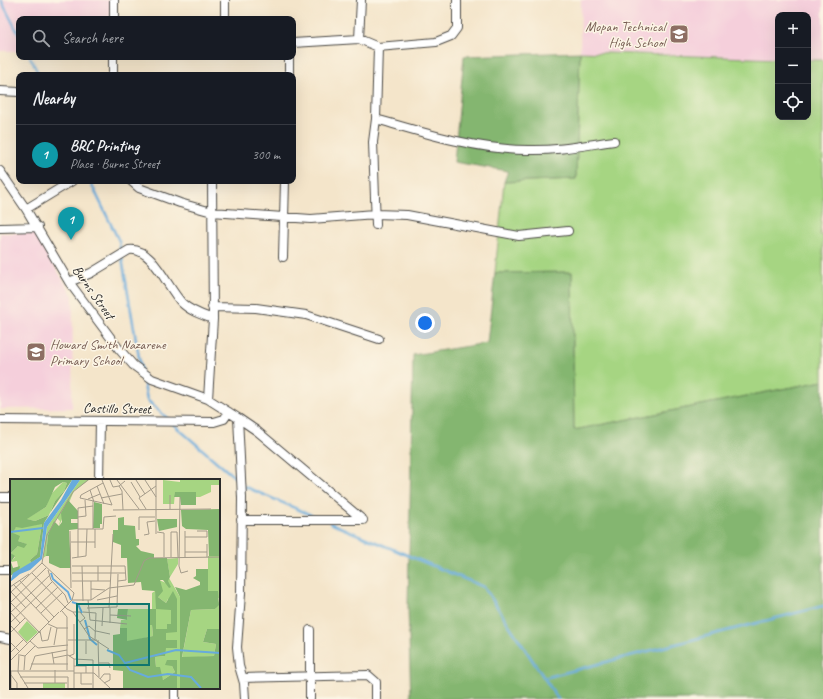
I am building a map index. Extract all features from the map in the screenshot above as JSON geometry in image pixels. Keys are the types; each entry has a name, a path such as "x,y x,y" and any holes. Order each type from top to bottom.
{"street":[{"path":"114,0 114,16"},
{"path":"224,16 225,0"},
{"path":"359,39 360,0"},
{"path":"296,43 359,39 378,47 436,42 451,36 457,28 457,0"},
{"path":"376,225 373,142 376,119 378,47"},
{"path":"113,60 113,72"},
{"path":"289,60 289,72"},
{"path":"0,91 16,92"},
{"path":"376,119 446,138 479,145 505,148 528,150 549,149 614,141"},
{"name":"Burns Street","path":"0,171 38,227 69,282 119,349 142,373 172,387 208,399 229,412 257,431 363,520 242,520"},
{"path":"26,209 67,184"},
{"path":"134,184 139,188 180,203 212,212 311,219 375,214 407,215 519,236 568,232"},
{"path":"208,399 213,319 212,184"},
{"path":"283,257 285,184"},
{"path":"0,228 38,227"},
{"path":"69,282 91,273 129,250 136,249 142,252 163,275 182,302 193,311 213,319"},
{"path":"212,307 256,308 306,315 379,339"},
{"name":"Castillo Street","path":"0,420 214,422 224,419 229,412"},
{"path":"238,418 242,520 241,594 237,646 245,699"},
{"path":"99,479 100,421"},
{"path":"310,630 310,699"},
{"path":"0,637 10,639"},
{"path":"243,678 368,675 374,680 377,686 376,699"}],"shaded area":[{"path":"0,0 111,0 111,16 16,16 16,51 0,51"},
{"name":"Mopan Technical High School","path":"581,0 823,0 823,60 811,60 811,12 775,12 775,59 580,52"},
{"name":"Howard Smith Nazarene Primary School","path":"0,233 34,233 73,296 72,408 0,409"}],"green space":[{"path":"580,52 775,59 775,120 811,120 811,60 823,60 823,204 820,235 823,235 823,381 574,430 572,272 495,273 504,182 576,179"},
{"path":"580,52 576,179 504,182 508,171 454,162 464,56"},
{"path":"572,272 574,430 823,381 823,699 411,699 408,608 413,355 487,343 495,273"}],"waterway":[{"path":"1,0 16,29"},
{"path":"32,60 38,72"},
{"path":"91,184 119,241 141,369"},
{"path":"142,374 147,400 168,419"},
{"path":"173,424 240,482"},
{"path":"243,486 316,517"},
{"path":"330,523 484,587 558,699"},
{"path":"544,678 823,606"}],"place":[{"name":"Mopan Technical High School","path":"679,34"},
{"name":"BRC Printing","path":"71,240"},
{"name":"Howard Smith Nazarene Primary School","path":"36,352"}]}
